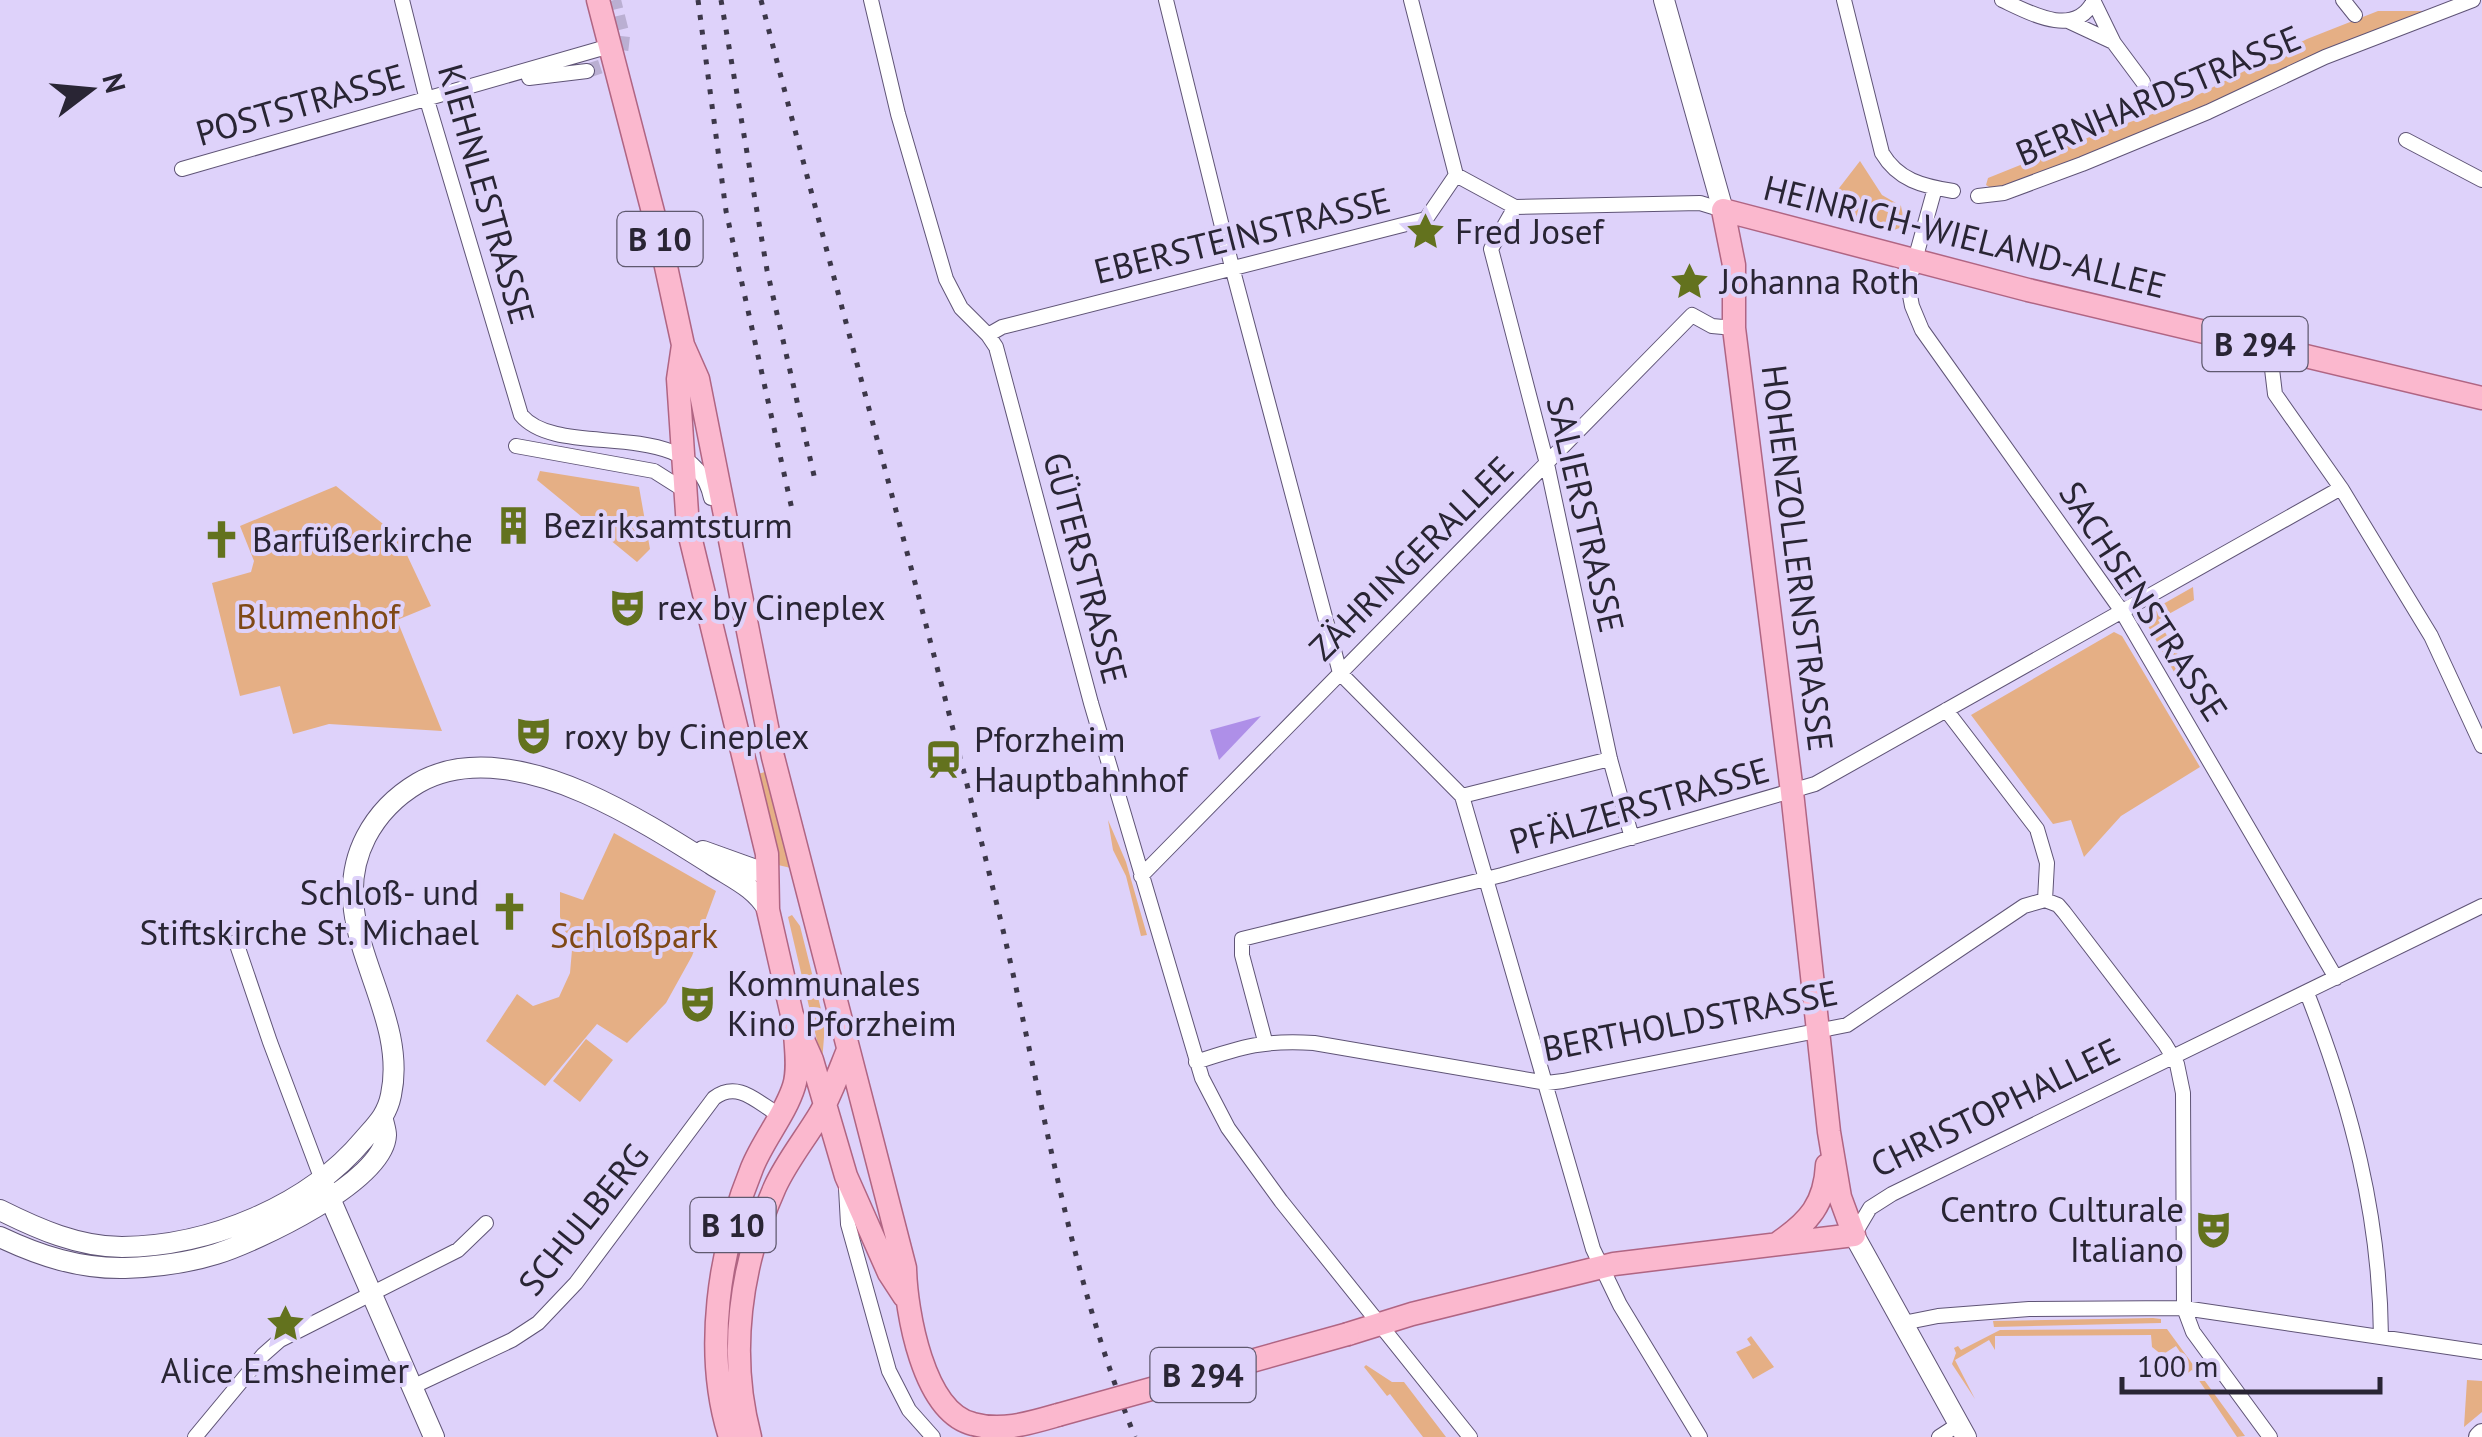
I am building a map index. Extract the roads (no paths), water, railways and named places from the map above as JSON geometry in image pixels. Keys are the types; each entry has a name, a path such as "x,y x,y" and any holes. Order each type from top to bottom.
{"main road":[{"name":"B 10","path":"598,0 683,345 698,379 761,704 848,1050 824,1106 791,1157 762,1221 742,1302 738,1371 750,1437"},
{"name":"HOHENZOLLERNSTRASSE","path":"1664,0 1734,266 1723,327 1792,792 1829,1132 1840,1197 1854,1234 1962,1430"},
{"name":"HEINRICH-WIELAND-ALLEE","path":"1722,210 2482,398"},
{"name":"B 10","path":"683,345 678,380 688,528 762,836 768,910 792,1015 796,1078 743,1189 722,1286 717,1374 730,1437"},
{"path":"0,1210 82,1242 138,1246 185,1239 235,1225 360,1175 386,1136 383,1120 393,1082 392,1044 361,948 353,885 362,846 387,807 409,788 438,774 470,768 508,770 570,786 686,846 753,890 768,910"},
{"path":"686,846 767,874 810,902"},
{"name":"B 294","path":"792,1015 812,1060 841,1161 889,1273 906,1299"},
{"name":"B 294","path":"848,1050 905,1268 906,1299 929,1378 949,1410 969,1424 1016,1426 1601,1266 1854,1234"},
{"name":"HOHENZOLLERNSTRASSE","path":"1776,1245 1803,1226 1820,1204 1826,1182 1829,1132"},
{"path":"791,1157 818,1143 826,1144 841,1161 849,1160 863,1168 876,1158"},
{"path":"0,1237 57,1260 92,1266 163,1264 207,1257 249,1242 326,1190"},
{"path":"326,1190 434,1437"}],"street":[{"name":"KIEHNLESTRASSE","path":"402,0 427,100 521,415 539,430 654,447 682,456"},
{"name":"GÜTERSTRASSE","path":"871,0 898,114 946,279 961,308 996,347 1196,1062 1215,1106 1238,1143 1470,1437"},
{"path":"1166,0 1232,268 1340,673 1462,796 1593,1249 1620,1305 1700,1437"},
{"path":"1411,0 1456,175 1515,208 1700,202 1722,210"},
{"path":"1844,0 1882,152 1890,167 1905,179 1953,191"},
{"path":"2002,0 2031,14 2068,21 2114,43"},
{"path":"2343,0 2355,15"},
{"name":"BERNHARDSTRASSE","path":"1978,196 2004,193 2082,164 2208,112 2325,57 2473,0"},
{"path":"2068,21 2088,12 2093,1"},
{"path":"2093,1 2114,43 2143,82"},
{"name":"POSTSTRASSE","path":"182,169 610,46"},
{"name":"POSTSTRASSE","path":"493,82 587,72"},
{"path":"2406,140 2482,180"},
{"name":"EBERSTEINSTRASSE","path":"988,335 1002,327 1426,218 1456,175"},
{"name":"SACHSENSTRASSE","path":"1935,188 1908,294 1916,318 2121,610 2336,978"},
{"name":"SALIERSTRASSE","path":"1515,208 1492,249 1547,464 1610,758 1632,838"},
{"name":"ZÄHRINGERALLEE","path":"1141,876 1692,315 1723,327"},
{"path":"2277,349 2272,369 2275,394 2341,488 2431,636 2482,746"},
{"path":"516,446 654,471 684,490"},
{"path":"654,471 672,466 682,456 696,465 729,537"},
{"name":"PFÄLZERSTRASSE","path":"1265,1041 1242,955 1242,939 1486,878 1815,784 2341,488"},
{"path":"1946,710 2036,829 2048,863 2044,900 2058,906 2174,1058 2182,1093 2184,1308 2193,1332 2270,1437"},
{"name":"PFÄLZERSTRASSE","path":"1462,796 1610,758"},
{"name":"BERTHOLDSTRASSE","path":"1196,1062 1265,1041 1314,1042 1547,1084 1853,1022 2024,906 2044,900"},
{"name":"CHRISTOPHALLEE","path":"1854,1234 1870,1208 1892,1194 2482,906"},
{"path":"236,942 326,1190"},
{"path":"2307,992 2336,1066 2362,1161 2378,1261 2380,1337"},
{"name":"SCHULBERG","path":"412,1387 512,1340 538,1322 576,1282 722,1092 738,1091 779,1115"},
{"path":"841,1161 848,1224 889,1371 909,1410 933,1437"},
{"path":"195,1437 280,1340 458,1250 486,1223"},
{"path":"1903,1323 1938,1316 2029,1309 2184,1308 2482,1352"},
{"path":"1939,1437 1962,1430"}],"tunnel":[{"path":"587,71 608,64 621,53 623,36 614,0"}],"railway":[{"path":"698,0 726,211 793,514"},
{"path":"721,0 767,270 815,480"},
{"path":"761,0 969,792 1072,1240 1111,1372 1135,1437"}],"place":[{"name":"Fred Josef","path":"1425,231"},
{"name":"Johanna Roth","path":"1690,281"},
{"name":"Bezirksamtsturm","path":"513,525"},
{"name":"Barfüßerkirche","path":"222,539"},
{"name":"rex by Cineplex","path":"627,607"},
{"name":"roxy by Cineplex","path":"534,736"},
{"name":"Pforzheim Hauptbahnhof","path":"944,759"},
{"name":"Schloß- und Stiftskirche St. Michael","path":"509,912"},
{"name":"Kommunales Kino Pforzheim","path":"697,1003"},
{"name":"Centro Culturale Italiano","path":"2214,1229"},
{"name":"Alice Emsheimer","path":"285,1323"}],"park label":[{"name":"Blumenhof","path":"318,616"},
{"name":"Schloßpark","path":"634,935"}]}
